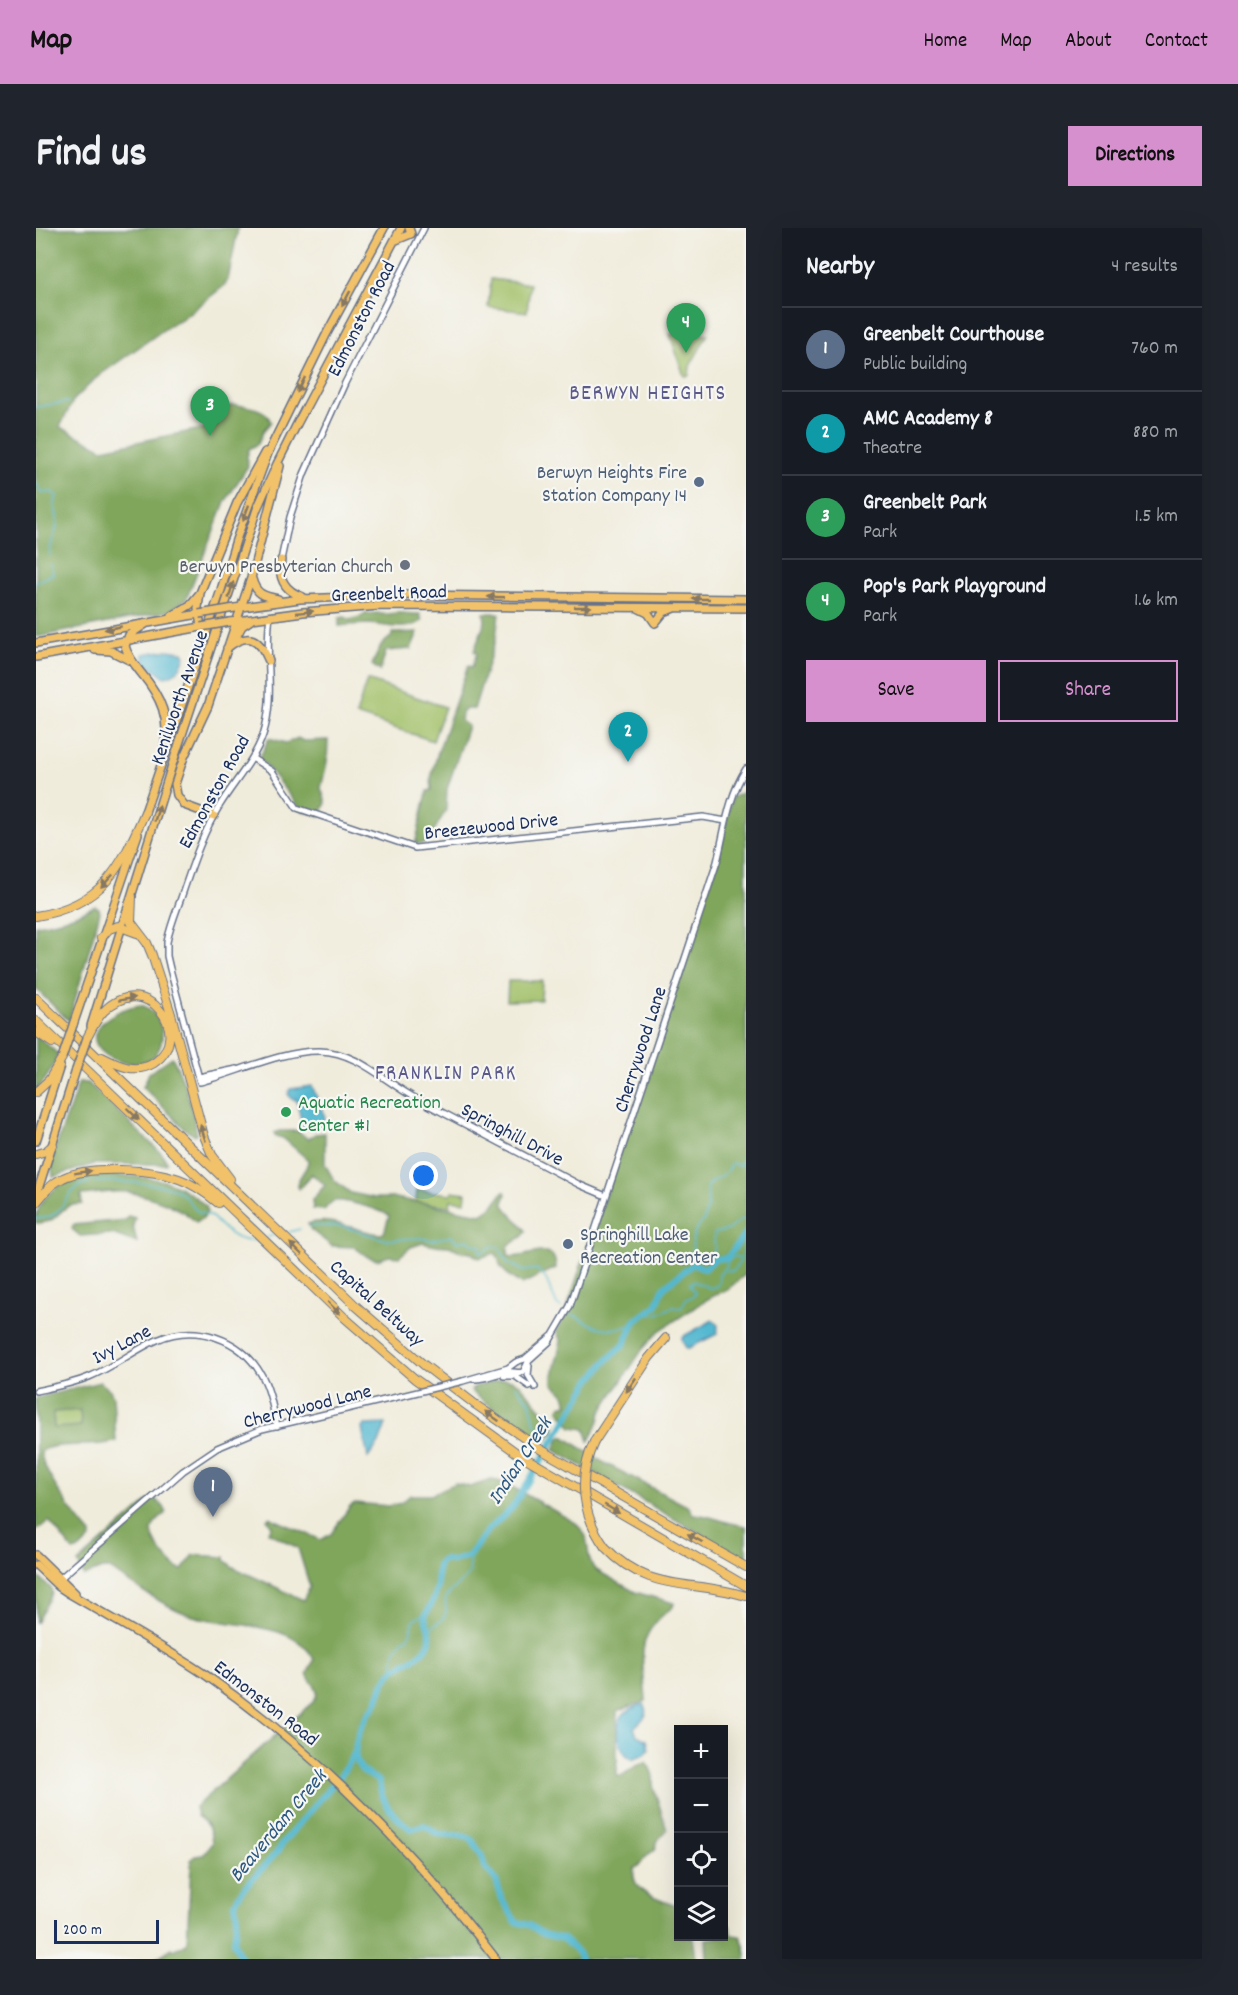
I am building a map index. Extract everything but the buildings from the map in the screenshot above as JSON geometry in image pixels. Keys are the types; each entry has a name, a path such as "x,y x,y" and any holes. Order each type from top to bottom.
{"highway":[{"path":"36,916 67,908 85,899 102,886 122,862 145,812"},
{"path":"132,897 130,918 149,948 164,992 208,1148 221,1169 260,1215"},
{"path":"101,938 109,929 123,926 141,935"},
{"path":"87,1038 103,1012 123,998 137,997 151,1001 161,1010 168,1023 169,1036 165,1049 157,1060 145,1067 131,1069 122,1067 90,1049"},
{"name":"Capital Beltway","path":"36,998 260,1215 410,1354 476,1405 540,1449 746,1567"},
{"name":"Capital Beltway","path":"36,1022 345,1318 393,1361 466,1418 532,1462 746,1586"},
{"path":"36,1032 90,1074"},
{"path":"36,1092 49,1080 62,1058"},
{"path":"36,1154 46,1151 53,1145"},
{"path":"36,1203 59,1180 77,1172 101,1170 160,1174 201,1189 261,1238"},
{"path":"666,1338 649,1358 594,1442 585,1468 584,1496 591,1522 605,1547 622,1563 642,1576 746,1596"}],"main road":[{"path":"373,248 377,228"},
{"name":"Kenilworth Avenue","path":"36,1141 101,938 222,590 240,528 268,453 384,228"},
{"name":"Kenilworth Avenue","path":"36,1196 245,541 288,441 400,228"},
{"path":"393,242 410,232"},
{"path":"198,627 200,593 237,503 284,420"},
{"path":"213,816 184,805 175,788 181,764 201,723 230,645 238,608 252,578 274,483 288,441"},
{"path":"281,560 280,574 285,586 299,596 318,598"},
{"path":"252,578 255,589 260,594 286,600"},
{"path":"167,619 190,604 200,593"},
{"name":"Greenbelt Road","path":"36,643 147,622 286,600 423,595 746,598"},
{"name":"Greenbelt Road","path":"36,657 254,618 380,606 746,608"},
{"path":"635,607 648,613 655,623 664,612 676,607"},
{"path":"230,645 242,626 254,618"},
{"path":"147,622 133,631 126,641 126,651 154,690 163,708 166,736 160,768"},
{"path":"230,645 244,638 255,640 263,647 269,661"},
{"path":"72,651 105,650 119,654 132,662"},
{"path":"166,785 212,693"},
{"path":"36,1556 57,1581"},
{"path":"36,1565 57,1581"},
{"name":"Edmonston Road","path":"57,1581 223,1687 273,1725 330,1774 418,1863 496,1959"}],"street":[{"path":"400,228 420,238"},
{"name":"Edmonston Road","path":"281,560 290,517 304,474 345,383 424,228"},
{"path":"410,232 414,248"},
{"name":"Edmonston Road","path":"200,1080 170,969 166,945 195,855 213,816 252,758 263,736 270,699 270,616"},
{"name":"Breezewood Drive","path":"252,758 272,771 297,808 415,848 703,817 726,821"},
{"name":"Cherrywood Lane","path":"525,1367 529,1360 549,1342 573,1300 717,862 735,788 746,769"},
{"name":"Springhill Drive","path":"200,1080 309,1051 326,1051 347,1056 419,1100 580,1185 606,1196"},
{"name":"Ivy Lane","path":"36,1391 88,1378 167,1336 187,1333 205,1334 235,1346 257,1368 266,1386 277,1426"},
{"name":"Cherrywood Lane","path":"514,1368 516,1362 521,1361 552,1335"},
{"path":"490,1377 515,1376 532,1387 528,1369 542,1348"},
{"path":"514,1368 522,1373 525,1367 521,1361"},
{"name":"Cherrywood Lane","path":"473,1379 481,1380 514,1368"},
{"name":"Cherrywood Lane","path":"57,1581 201,1458 246,1434 514,1368"}],"green space":[{"path":"36,228 238,228 228,280 224,286 180,320 97,377 73,401 60,427 103,449 206,428 213,424 222,407 226,406 238,405 256,409 266,414 271,422 264,430 258,444 249,449 248,466 225,502 186,599 169,611 36,637"},
{"path":"491,279 530,284 527,312 488,307"},
{"path":"670,334 708,334 690,366 689,375 684,376"},
{"path":"484,613 499,613 496,638 474,709 466,709 462,713 461,721 468,726 447,789 446,810 427,843 415,844 428,791 432,790 431,778 438,752 468,666 472,667 477,653 474,651 485,622"},
{"path":"364,614 420,614 422,621 403,627 369,624 339,626 339,618 345,617 350,620"},
{"path":"418,632 411,649 386,651 380,671 372,665 381,645 392,636 392,633"},
{"path":"367,680 445,707 433,741 356,715"},
{"path":"269,738 286,743 298,738 303,741 328,740 327,762 321,788 326,803 320,816 301,810 259,759"},
{"path":"746,785 746,1274 729,1288 706,1300 659,1331 642,1350 601,1412 589,1441 585,1429 572,1427 559,1410 561,1406 568,1404 563,1393 553,1384 561,1341 556,1331 563,1320 717,862 732,797 741,794"},
{"path":"95,906 100,912 69,1021 36,989 36,925 51,923"},
{"path":"508,981 542,981 541,1000 507,1001"},
{"path":"141,1005 151,1010 158,1019 162,1040 159,1050 152,1058 141,1063 124,1063 109,1057 97,1046 95,1038 97,1030 103,1022 121,1010"},
{"path":"36,1035 58,1054 49,1074 36,1090"},
{"path":"172,1057 188,1094 197,1134 194,1135 187,1131 143,1087 149,1073"},
{"path":"79,1082 88,1083 162,1154 166,1164 94,1164 53,1177 51,1161"},
{"path":"298,1131 308,1139 315,1134 325,1133 325,1164 334,1180 351,1193 375,1198 395,1198 481,1214 493,1206 505,1192 503,1203 526,1231 523,1236 508,1246 508,1256 522,1256 537,1252 550,1253 556,1268 522,1284 503,1270 495,1253 479,1258 449,1246 423,1243 411,1247 399,1257 389,1256 377,1260 368,1257 354,1247 332,1246 311,1230 308,1224 335,1223 381,1234 384,1233 389,1216 363,1206 339,1201 330,1203 324,1210 313,1209 312,1200 325,1185 312,1174 299,1189 297,1187 308,1160 283,1138 276,1136 274,1133"},
{"path":"85,1175 136,1177 168,1182 196,1198 206,1206 207,1212 196,1222 182,1211 158,1200 133,1193 114,1192 81,1195 82,1204 66,1207 53,1219 36,1223 40,1205 45,1198 59,1186"},
{"path":"417,1190 451,1194 452,1191 466,1193 465,1202 451,1200 450,1206 416,1202"},
{"path":"128,1216 135,1218 133,1226 137,1243 112,1234 80,1236 72,1229 73,1225 125,1220"},
{"path":"503,1379 520,1384 555,1425 553,1432 544,1442 510,1422 471,1391 474,1387"},
{"path":"100,1382 110,1390 113,1396 116,1441 55,1446 41,1452 47,1471 54,1483 69,1507 91,1534 91,1538 80,1549 73,1551 49,1521 36,1531 36,1398","holes":["80,1410 81,1426 54,1428 53,1412"]},
{"path":"80,1410 82,1426 54,1429 53,1412"},
{"path":"563,1436 601,1461 689,1507 693,1514 746,1526 746,1560 554,1450"},
{"path":"491,1480 498,1481 576,1523 586,1536 593,1567 635,1592 674,1603 673,1607 651,1628 643,1648 646,1701 617,1711 617,1775 619,1777 646,1762 653,1773 653,1785 667,1830 658,1840 655,1850 634,1869 634,1878 637,1885 648,1895 674,1905 674,1941 694,1941 696,1959 155,1959 172,1948 174,1950 187,1943 190,1860 195,1856 203,1855 212,1843 208,1827 197,1816 195,1807 313,1702 317,1690 307,1674 314,1660 305,1647 291,1637 257,1627 187,1614 138,1588 110,1569 102,1569 84,1576 78,1563 153,1497 166,1512 153,1527 154,1538 162,1552 177,1568 182,1570 194,1555 225,1557 225,1560 233,1567 303,1600 310,1587 298,1548 268,1532 272,1526 267,1519 269,1517 321,1540 331,1534 350,1506 355,1503 389,1506 401,1503 410,1495 431,1495 455,1483 470,1487"},
{"path":"36,1575 51,1588 52,1593 36,1623"},
{"path":"728,1924 732,1935 740,1936 745,1947 746,1959 707,1959 706,1941 728,1941"}],"water":[{"path":"168,650 183,652 185,656 178,670 165,677 145,662 143,654"},
{"path":"312,1086 325,1117 320,1126 312,1129 303,1127 296,1099 293,1100 288,1094 290,1089"},
{"path":"713,1320 718,1325 717,1334 686,1348 682,1337"},
{"path":"386,1424 379,1443 368,1458 362,1428 365,1425"},
{"path":"644,1704 646,1715 634,1728 637,1735 647,1740 649,1749 645,1754 632,1759 620,1744 619,1723 626,1712"}],"waterway":[{"path":"36,407 68,402"},
{"path":"36,482 41,493 52,492 57,496 55,506 57,525 50,555"},
{"path":"36,582 53,574 51,565"},
{"path":"692,1265 693,1239 696,1229 703,1222 708,1206 707,1186 721,1177 732,1163 739,1166 746,1148"},
{"path":"36,1218 45,1218 58,1212 75,1189 81,1185 109,1181 145,1184 169,1187 178,1191 197,1211 211,1216 231,1235 253,1241"},
{"path":"710,1264 715,1247 715,1233 728,1230 742,1219 746,1221"},
{"path":"309,1226 341,1226 387,1240 420,1238 432,1240 452,1236 457,1242 468,1239 472,1244 481,1246 479,1250 482,1253 492,1246 499,1247 508,1263 524,1271 537,1269 546,1279 557,1305 561,1308"},
{"path":"289,1232 300,1229"},
{"name":"Indian Creek","path":"580,1959 579,1954 563,1939 543,1934 529,1925 516,1922 502,1899 496,1880 485,1867 481,1854 471,1839 438,1834 424,1825 411,1829 399,1819 385,1802 379,1781 365,1773 359,1766 355,1753 357,1739 366,1717 376,1704 390,1674 422,1653 429,1643 430,1632 425,1616 436,1592 439,1563 443,1560 453,1561 469,1556 487,1531 512,1508 590,1381 608,1359 624,1345 635,1321 656,1306 664,1287 692,1265 695,1264 705,1269 715,1259 727,1258 746,1233"},
{"path":"268,1237 274,1235"},
{"path":"725,1270 733,1271 740,1262 746,1243"},
{"path":"728,1261 735,1256 741,1259"},
{"path":"645,1315 657,1314 673,1307 681,1308 686,1299 694,1296 695,1292 690,1285 693,1281 710,1288 717,1286 719,1275 727,1265 727,1258"},
{"path":"572,1314 601,1328 615,1329 633,1325"},
{"path":"515,1385 530,1402 535,1424 558,1432"},
{"path":"430,1630 445,1614 447,1595 470,1574 469,1556"},
{"path":"393,1671 395,1652 403,1640 409,1637 414,1620 426,1613"},
{"name":"Beaverdam Creek","path":"241,1959 234,1942 237,1917 235,1903 238,1897 341,1775 355,1752"}],"place":[{"name":"Pop's Park Playground","path":"686,353"},
{"name":"Greenbelt Park","path":"210,436"},
{"name":"Berwyn Heights Fire Station Company 14","path":"699,482"},
{"name":"Berwyn Presbyterian Church","path":"405,565"},
{"name":"AMC Academy 8","path":"628,762"},
{"name":"Aquatic Recreation Center #1","path":"286,1112"},
{"name":"Springhill Lake Recreation Center","path":"568,1244"},
{"name":"Greenbelt Courthouse","path":"213,1517"}],"district":[{"name":"BERWYN HEIGHTS","path":"648,391"},
{"name":"FRANKLIN PARK","path":"446,1072"}]}
